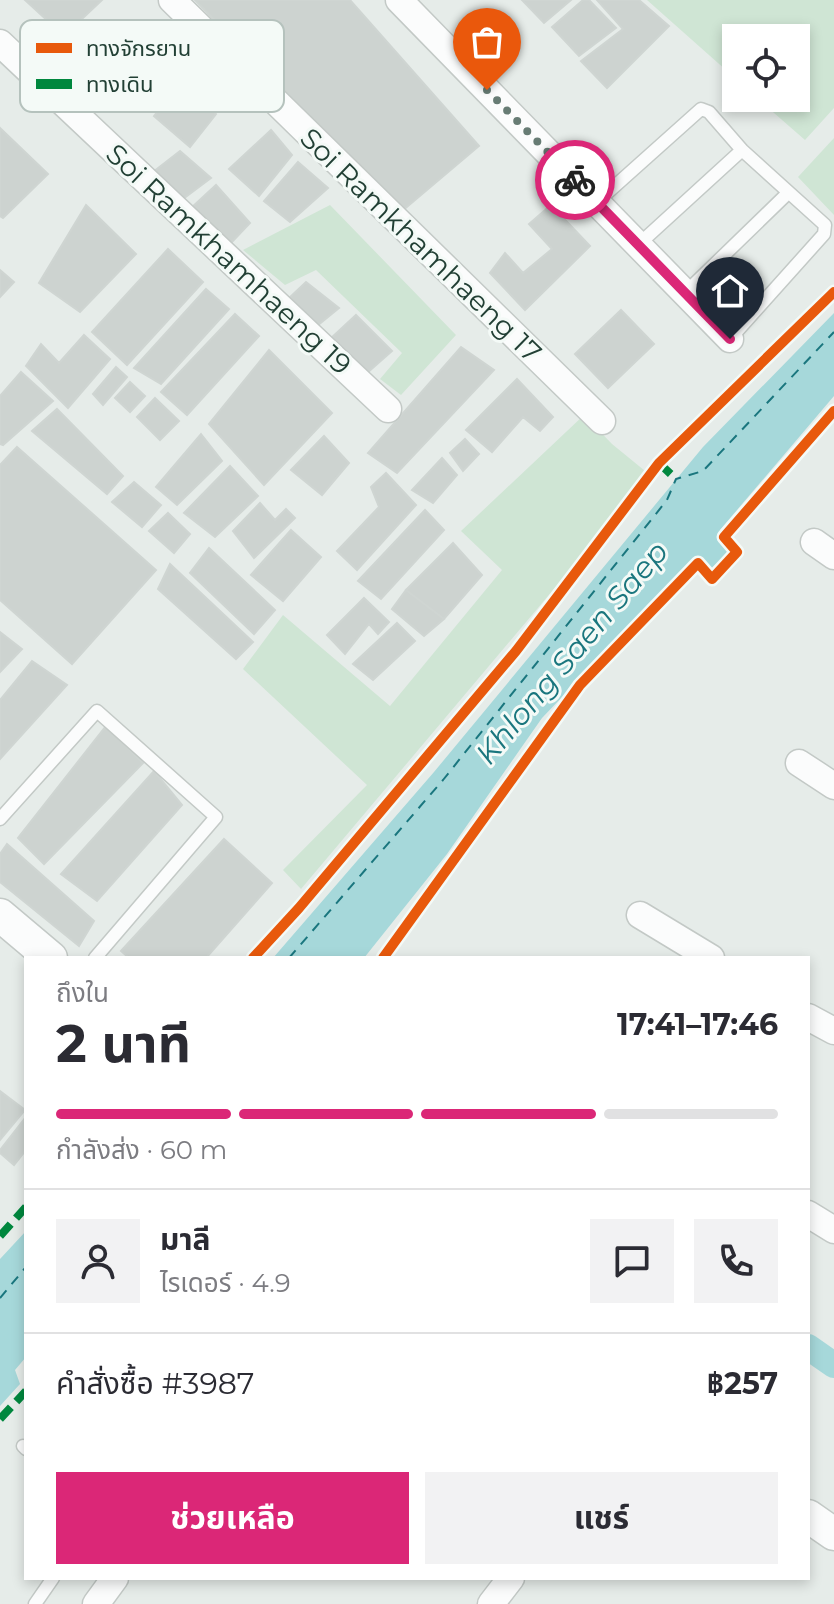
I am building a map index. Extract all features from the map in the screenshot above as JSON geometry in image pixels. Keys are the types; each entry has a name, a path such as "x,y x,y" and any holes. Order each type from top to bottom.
{"street":[{"name":"Soi Ramkhamhaeng 17","path":"172,0 192,20"},
{"path":"399,0 730,339"},
{"name":"Soi Ramkhamhaeng 19","path":"0,43 20,62"},
{"name":"Soi Ramkhamhaeng 17","path":"284,110 602,421"},
{"name":"Soi Ramkhamhaeng 19","path":"73,112 388,409"},
{"path":"799,763 834,786"},
{"path":"0,915 49,956"},
{"path":"640,915 708,956"},
{"path":"810,1018 834,1031"},
{"path":"810,1215 834,1230"},
{"path":"810,1517 834,1534"},
{"path":"96,1604 114,1580"},
{"path":"491,1604 509,1580"}],"lane":[{"path":"597,202 701,109 709,112 742,150 825,225 826,231 730,339"},
{"path":"638,245 742,150"},
{"path":"685,293 788,193"},
{"path":"0,819 97,711 216,817 97,956"},
{"path":"35,1604 52,1580"}],"green space":[{"path":"647,0 834,0 834,108 805,140 773,112 810,112 810,24 722,24 722,67"},
{"path":"834,138 834,215 798,177"},
{"path":"330,205 456,335 401,395 380,379 402,353 316,270 285,285 243,250"},
{"path":"584,415 612,444 650,475 301,889 283,870 367,785 243,669 283,615 390,706 502,570 461,531"}],"water":[{"name":"Khlong Saen Saep","path":"834,313 834,396 720,530 719,537 728,551 707,573 694,559 542,718 447,854 366,956 275,956 434,772 703,447"},
{"path":"24,1233 24,1359 15,1370 20,1384 0,1406 0,1259"}],"building":[{"path":"25,0 102,0 81,20 47,20"},
{"path":"195,0 350,0 479,146 401,212 284,92 284,20 214,20"},
{"path":"522,0 571,0 544,23"},
{"path":"583,0 589,0 616,28 579,56 552,27"},
{"path":"597,0 639,0 669,26 607,88 581,61 623,29"},
{"path":"157,112 216,114 190,147 154,116"},
{"path":"0,128 48,174 3,218 0,216"},
{"path":"271,130 292,155 259,196 229,169"},
{"path":"180,151 211,178 183,199 153,172"},
{"path":"298,162 328,188 290,222 264,201"},
{"path":"216,185 250,223 229,245 190,209"},
{"path":"86,205 136,254 80,312 39,283"},
{"path":"551,205 590,246 525,310 490,273 505,253 523,273 552,249 529,224"},
{"path":"168,249 203,282 127,365 92,332"},
{"path":"0,270 14,282 0,297"},
{"path":"306,282 339,308 317,326 287,300"},
{"path":"206,289 229,309 161,384 134,368"},
{"path":"621,310 654,344 608,388 575,354"},
{"path":"235,314 259,336 187,415 161,392"},
{"path":"356,315 392,351 366,374 329,340"},
{"path":"84,335 110,359 68,408 26,366 41,344 59,363"},
{"path":"461,347 494,370 397,473 368,453"},
{"path":"269,350 332,413 264,485 209,424"},
{"path":"116,367 127,377 103,405 93,394"},
{"path":"21,372 53,401 3,445 0,444 0,396"},
{"path":"517,379 553,417 540,431 523,417 492,452 466,430"},
{"path":"130,382 145,396 130,412 115,398"},
{"path":"155,398 179,421 160,440 137,417"},
{"path":"57,409 123,476 107,494 32,431"},
{"path":"201,434 222,461 177,505 156,487"},
{"path":"324,436 349,463 322,495 291,470"},
{"path":"465,439 479,454 463,471 450,453"},
{"path":"17,447 156,570 72,664 0,600 0,465"},
{"path":"442,458 457,475 433,503 412,490"},
{"path":"230,466 258,496 215,537 184,513"},
{"path":"386,473 416,505 357,570 337,551 379,507 371,487"},
{"path":"134,482 161,505 142,527 112,502"},
{"path":"260,503 275,520 286,509 295,518 254,558 233,531"},
{"path":"425,510 444,530 381,599 358,581"},
{"path":"168,513 190,534 174,553 149,531"},
{"path":"291,530 321,557 283,601 251,575"},
{"path":"453,543 482,575 444,619 406,590"},
{"path":"209,548 275,610 254,634 190,573"},
{"path":"170,564 253,642 236,659 158,589"},
{"path":"406,590 444,619 424,636 392,609"},
{"path":"364,598 389,622 378,634 369,624 345,654 327,635"},
{"path":"397,623 415,641 373,680 353,664"},
{"path":"0,632 22,649 0,672"},
{"path":"32,661 67,685 0,759 0,700"},
{"path":"106,726 143,763 44,864 18,838"},
{"path":"154,771 182,805 97,901 61,874"},
{"path":"224,839 272,883 208,956 127,956 121,951"},
{"path":"7,844 94,921 79,946 0,882 0,854"},
{"path":"0,1091 24,1111 0,1140"},
{"path":"24,1120 24,1152 14,1165 0,1150"}],"waterway":[{"path":"810,1348 834,1365"}],"ferry route":[{"path":"291,956 443,780 667,500 676,479 703,471 834,332"},
{"path":"0,1298 24,1269"}],"marked path":[{"path":"659,463 676,479"},
{"path":"0,1236 24,1209"},
{"path":"0,1419 24,1393"}],"cycle path":[{"path":"255,956 516,651 659,463 834,292"},
{"path":"384,956 580,685 698,563 712,579 737,552 724,537 834,411"}],"way so far":[{"path":"487,90 575,180"}],"route":[{"path":"575,180 730,339"}]}
